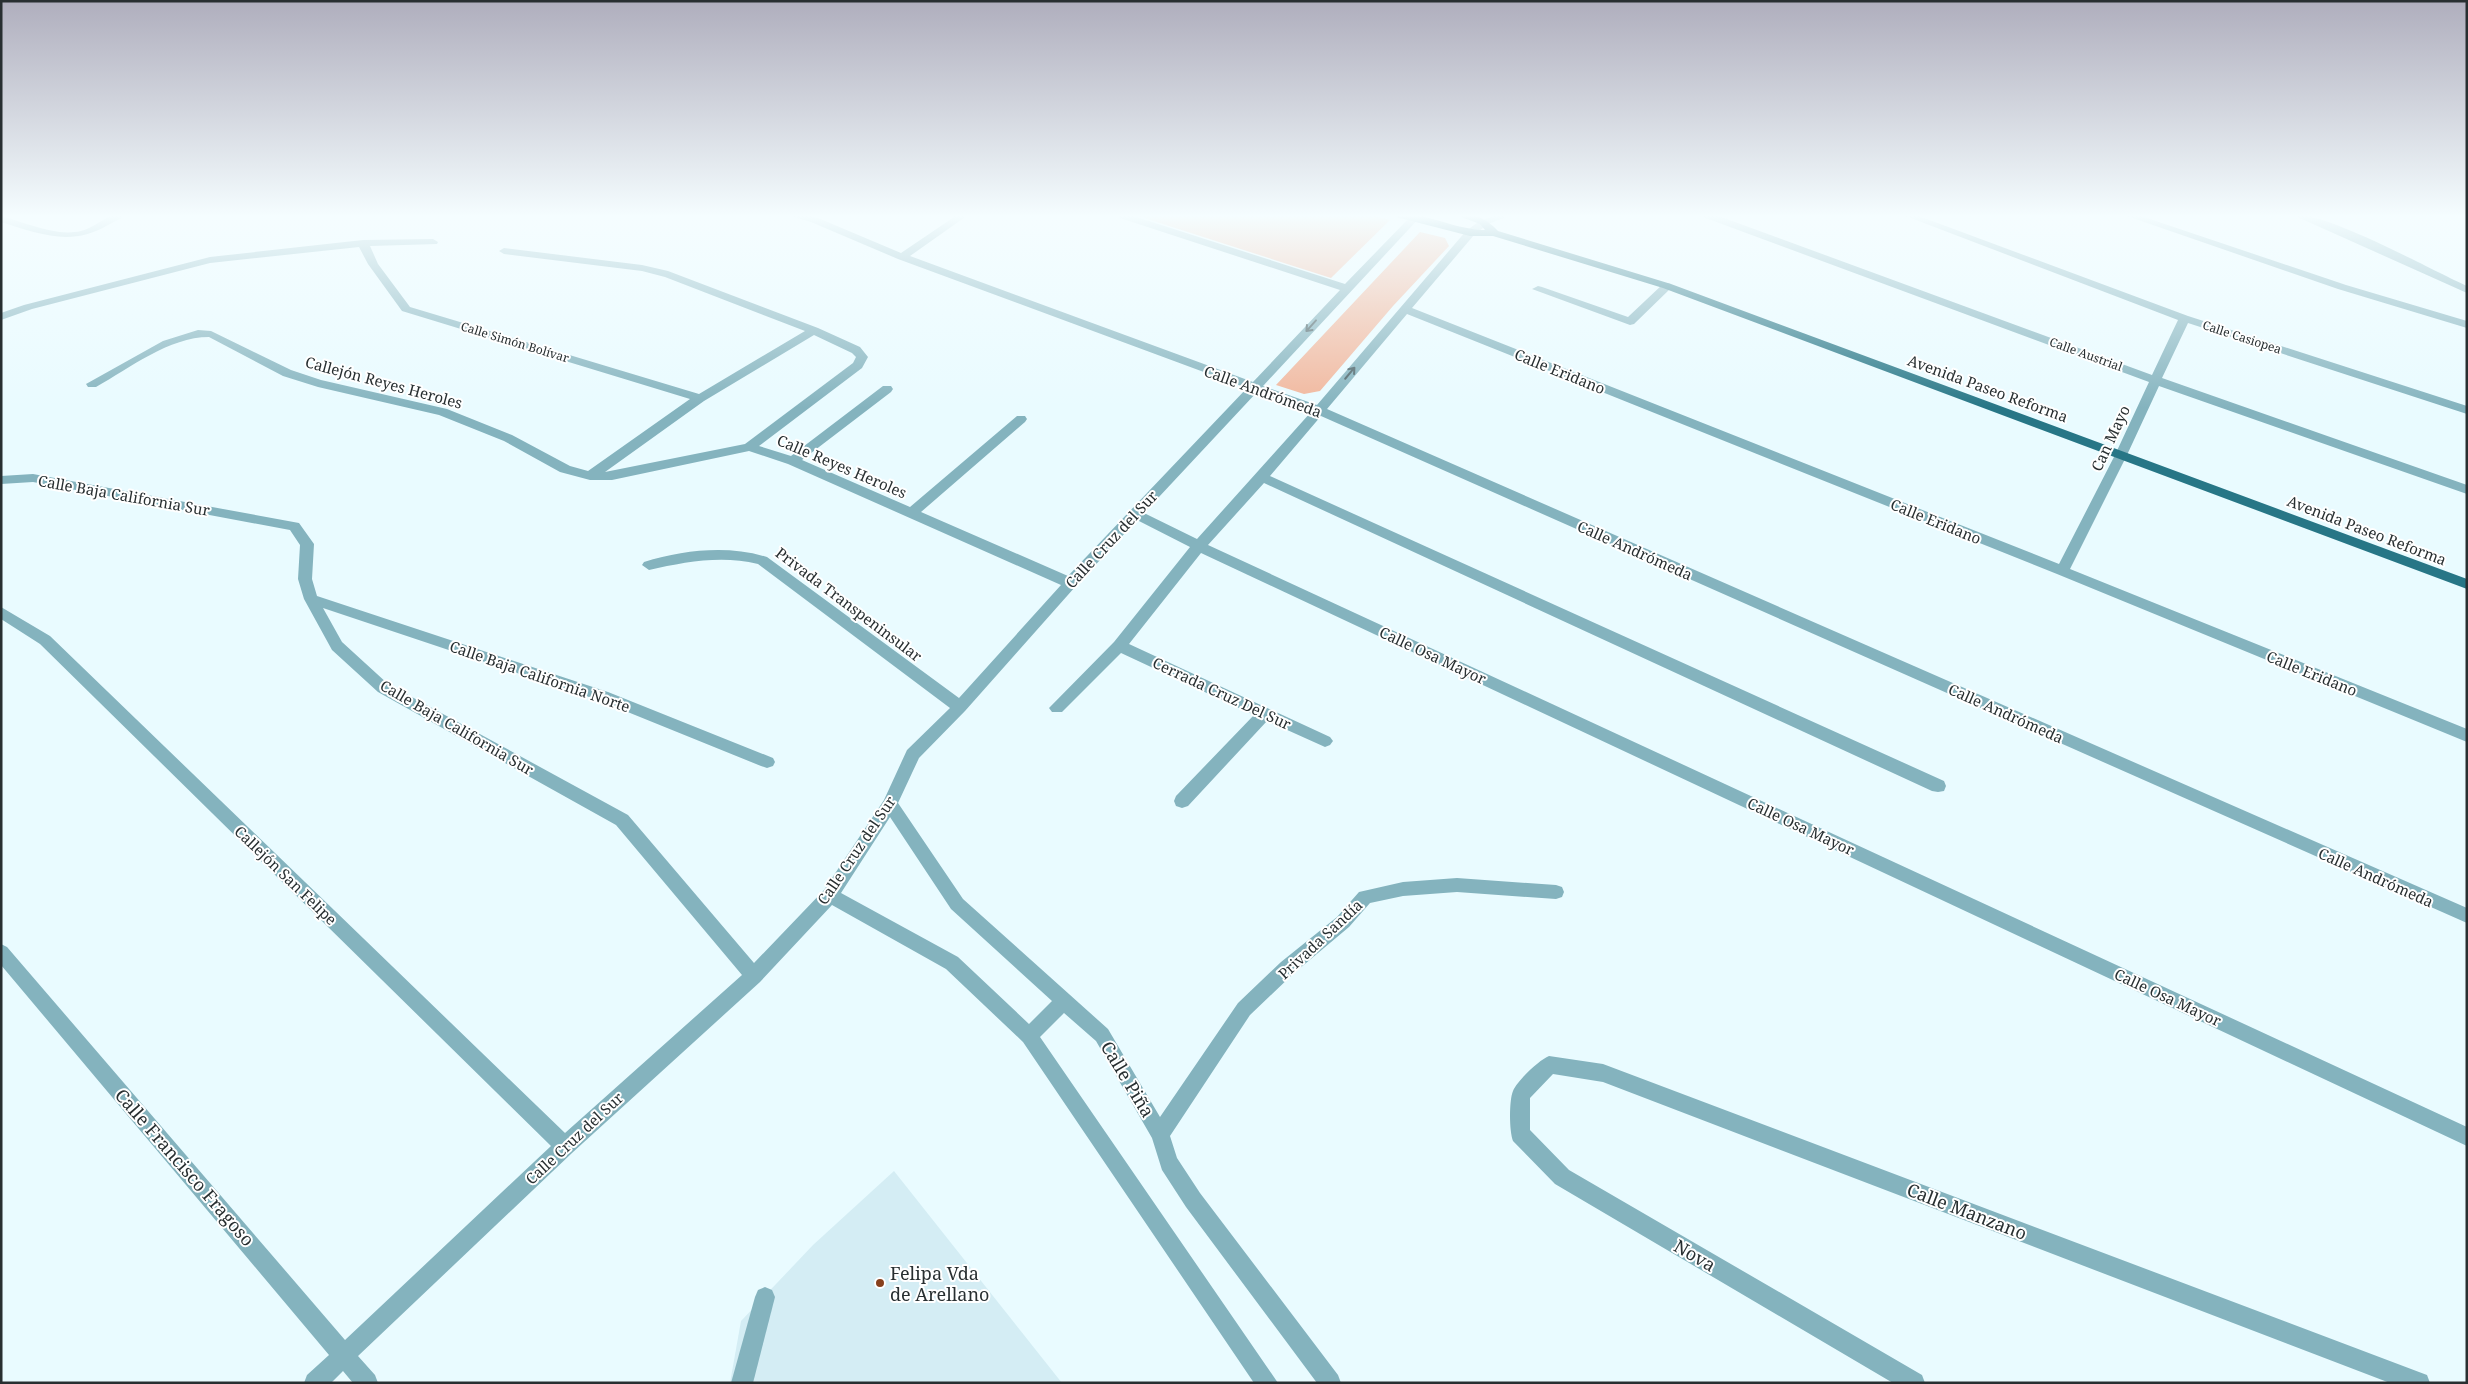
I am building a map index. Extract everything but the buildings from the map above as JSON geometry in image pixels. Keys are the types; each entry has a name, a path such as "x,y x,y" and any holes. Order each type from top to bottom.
{"main road":[{"name":"Avenida Paseo Reforma","path":"1646,280 2467,584"}],"street":[{"path":"1,317 28,307 134,280"},
{"name":"Calle Simón Bolívar","path":"384,280 406,309 700,398"},
{"path":"683,280 814,330 856,350 862,356 858,365 749,447"},
{"name":"Calle Andrómeda","path":"963,280 1318,410 2467,916"},
{"path":"1320,280 1346,288"},
{"name":"Calle Cruz del Sur","path":"315,1383 565,1146 754,976 830,895 890,804 913,754 960,707 1070,583 1255,388 1354,280"},
{"path":"1057,708 1119,646 1199,546 1262,477 1430,280"},
{"name":"Calle Austrial","path":"1885,280 2155,380 2467,490"},
{"name":"Calle Casiopea","path":"2082,280 2184,318 2467,410"},
{"path":"2320,280 2467,325"},
{"path":"2442,280 2467,290"},
{"path":"1538,289 1630,322 1667,286"},
{"name":"Calle Eridano","path":"1404,309 2062,571 2467,736"},
{"name":"Can Mayo","path":"2062,571 2121,455 2184,318"},
{"path":"590,476 700,398 814,330"},
{"name":"Callejón Reyes Heroles","path":"92,384 181,337 202,332 211,334 287,373 318,383 443,412 508,438 565,469 590,476"},
{"path":"793,461 887,389"},
{"path":"911,513 1021,419"},
{"name":"Calle Reyes Heroles","path":"590,476 612,476 749,447 793,461 1070,583"},
{"path":"1262,477 1938,786"},
{"name":"Calle Baja California Sur","path":"1,480 33,478 294,526 307,544 305,579 311,599 337,646 383,688 622,820 754,976"},
{"name":"Calle Osa Mayor","path":"1135,514 1199,546 2467,1137"},
{"name":"Privada Transpeninsular","path":"649,566 688,556 718,553 743,554 762,560 960,707"},
{"name":"Calle Baja California Norte","path":"311,599 603,696 766,762"},
{"name":"Callejón San Felipe","path":"1,612 45,640 565,1146"},
{"name":"Cerrada Cruz Del Sur","path":"1119,646 1325,741"},
{"path":"1182,800 1265,714"},
{"name":"Calle Piña","path":"890,804 957,904 1102,1035 1160,1134 1169,1163 1193,1200 1330,1383"},
{"name":"Privada Sandía","path":"1160,1134 1244,1009 1287,968 1343,922 1365,897 1403,889 1457,885 1556,892"},
{"path":"830,895 952,963 1029,1036 1267,1383"},
{"name":"Calle Francisco Fragoso","path":"1,952 367,1383"},
{"path":"1029,1036 1064,1001"},
{"name":"Calle Manzano","path":"1522,1094 1549,1065 1603,1073 2419,1383"},
{"name":"Nova","path":"1522,1094 1520,1134 1562,1177 1914,1383"},
{"path":"742,1383 766,1297"}],"shaded area":[{"path":"1375,280 1418,280 1320,391 1304,394 1276,385"},
{"name":"Felipa Vda de Arellano","path":"894,1171 1062,1383 730,1383 741,1321 813,1245"}],"place":[{"name":"Felipa Vda de Arellano","path":"880,1283"}]}
